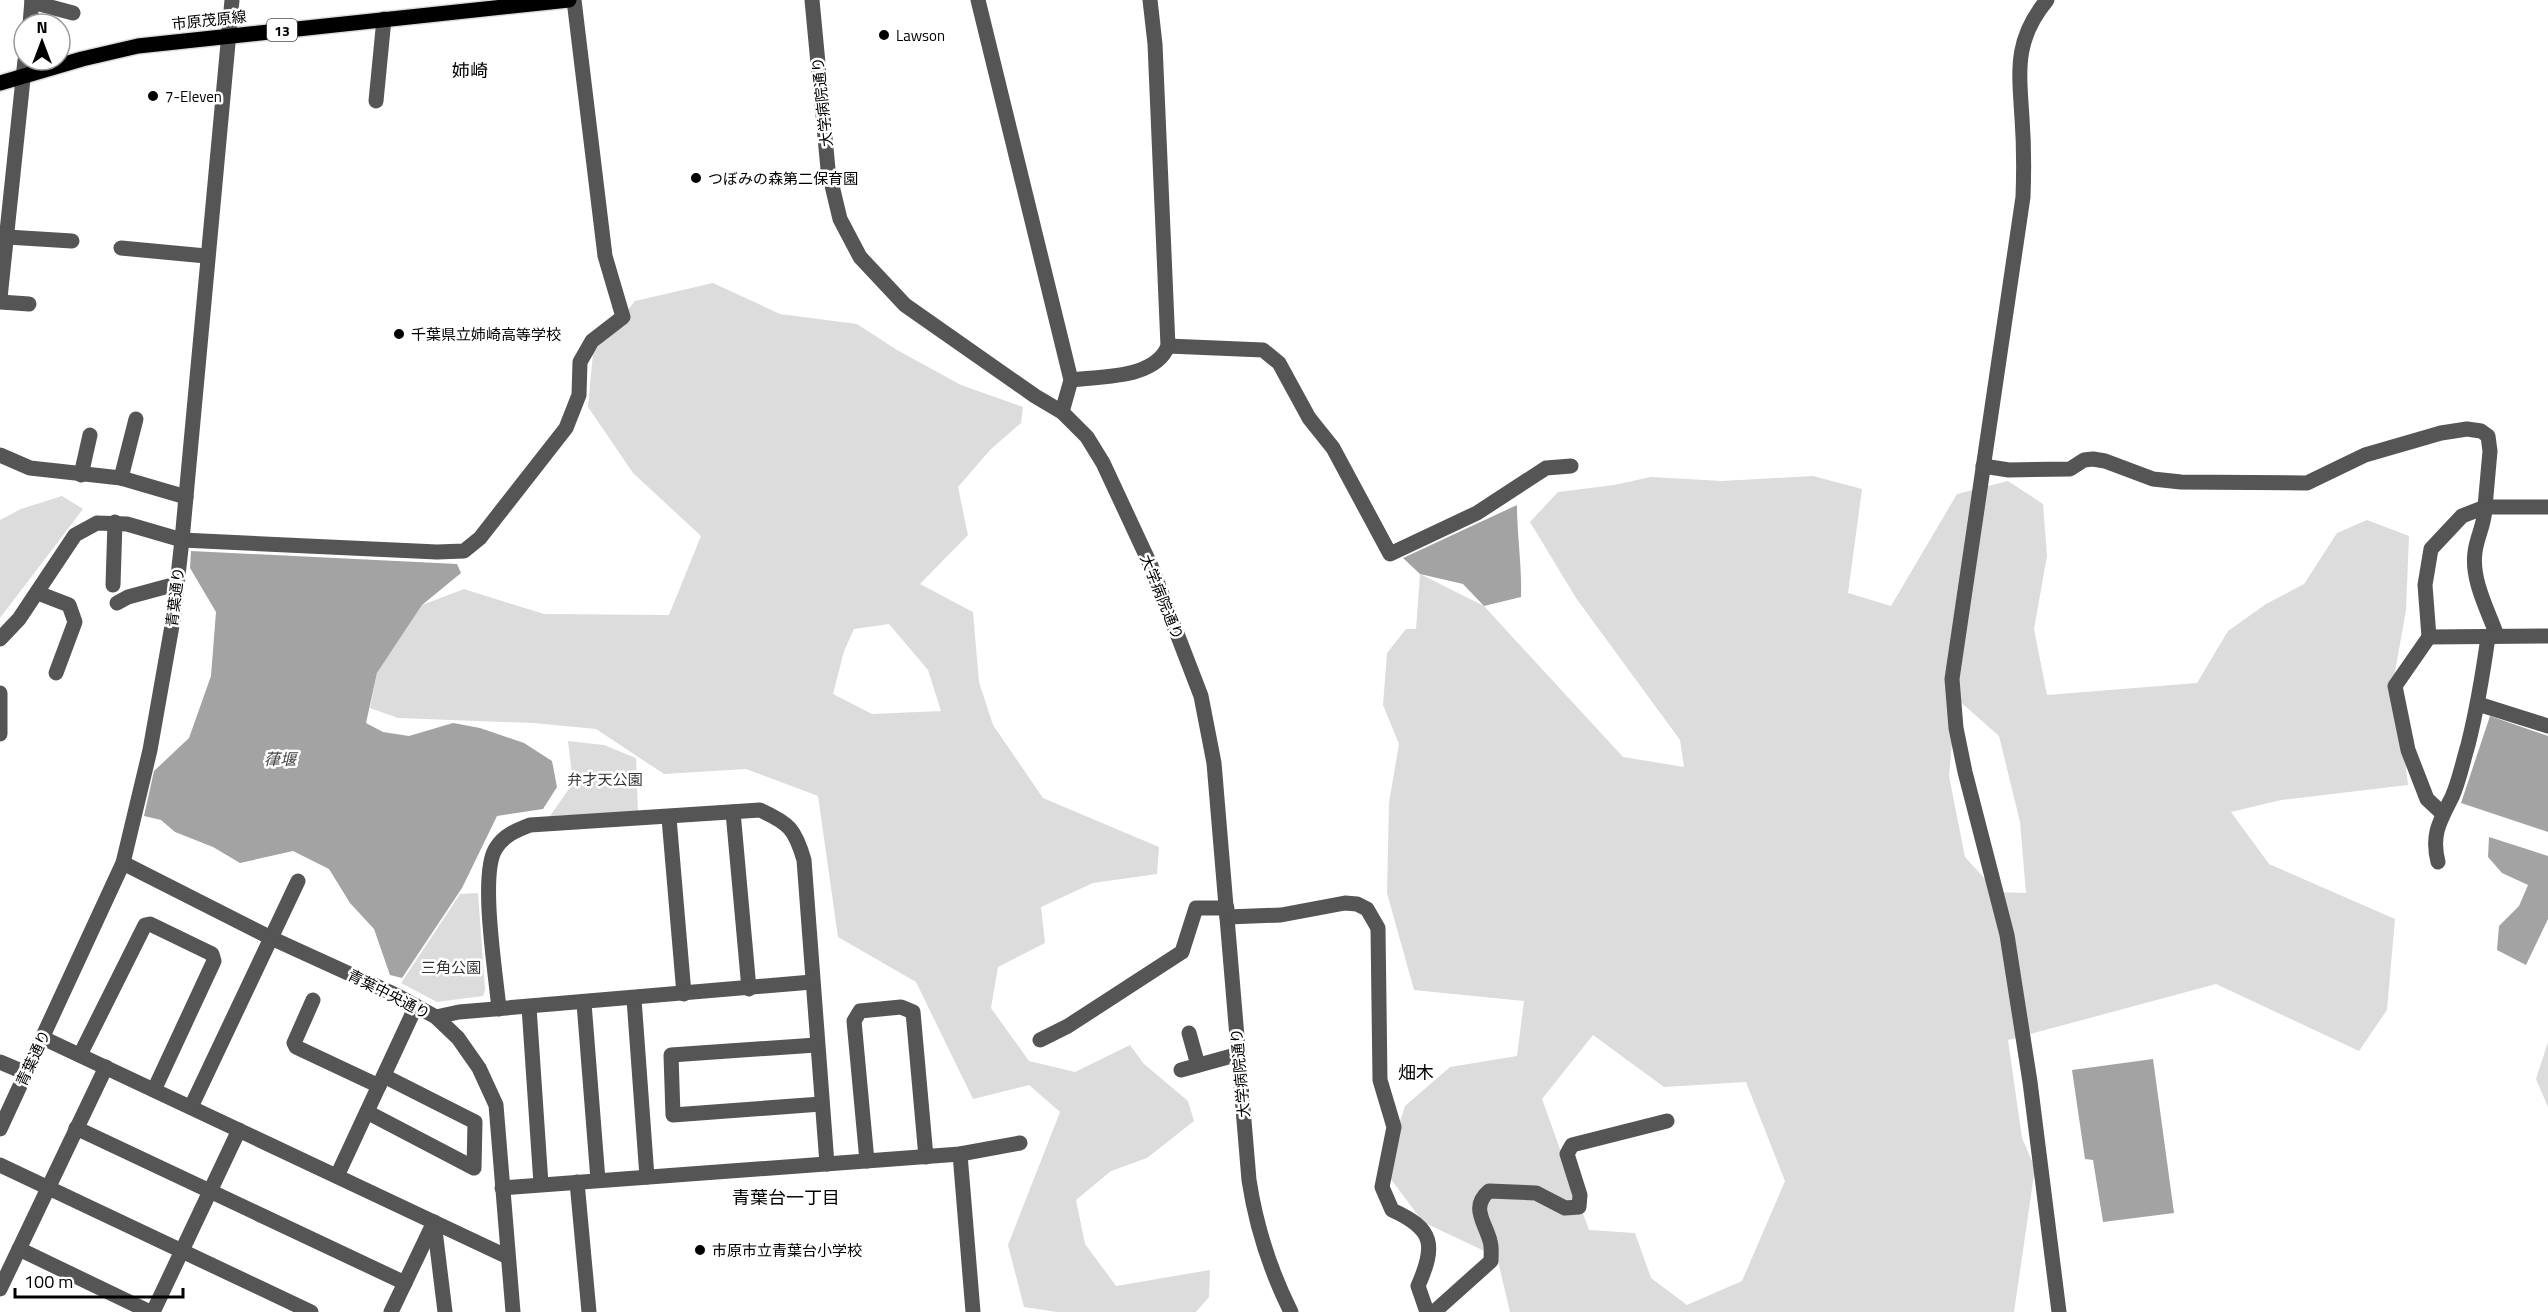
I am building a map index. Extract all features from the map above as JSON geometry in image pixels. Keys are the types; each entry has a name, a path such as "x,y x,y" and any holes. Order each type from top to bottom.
{"main road":[{"name":"市原茂原線","path":"72,58 128,48 226,36 569,0"},
{"name":"市原茂原線","path":"0,83 17,72"}],"street":[{"name":"青葉通り","path":"0,1129 123,863 150,750 173,620 182,540 226,36 232,0"},
{"path":"0,639 20,619 75,535 97,523 116,522 182,540 464,551 480,538 566,428 579,395 580,362 591,341 623,317 605,256 574,0"},
{"name":"大学病院通り","path":"812,0 828,169 840,219 860,256 905,304 1035,396 1062,412 1087,437 1103,463 1151,566 1201,696 1214,763 1255,1215 1275,1281 1291,1312"},
{"path":"978,0 1071,380 1062,412"},
{"path":"1071,380 1139,371 1164,357 1168,346 1156,56 1150,0"},
{"path":"2026,0 2043,5 2026,33 2018,72 2025,162 2023,197 1952,679 1956,729 2007,935 2030,1082 2059,1312"},
{"path":"32,1 74,13"},
{"path":"376,100 384,19"},
{"path":"24,72 5,228 0,300 29,304"},
{"path":"5,228 72,241"},
{"path":"121,248 206,256"},
{"path":"1168,346 1263,350 1279,363 1309,418 1333,448 1390,554 1477,513 1539,471 1570,466"},
{"path":"121,478 136,419"},
{"path":"1983,466 2009,470 2070,469 2084,460 2093,459 2105,460 2153,479 2307,483 2365,455 2441,433 2467,429 2481,431 2488,436 2490,450 2485,522 2475,548 2474,569 2492,637 2478,704 2452,797 2436,829 2435,852 2438,862"},
{"path":"81,475 90,435"},
{"path":"0,455 30,468 121,478 186,497"},
{"path":"2442,813 2427,799 2408,750 2395,686 2429,637 2425,585 2431,549 2462,516 2485,507 2548,507"},
{"path":"112,585 116,522"},
{"path":"117,603 128,597 176,584"},
{"path":"38,593 69,605 75,622 56,673"},
{"path":"2429,637 2548,636"},
{"path":"0,693 0,734"},
{"path":"2478,704 2548,726"},
{"path":"499,1009 488,871 496,847 510,833 530,825 669,818 760,810 784,821 797,836 804,860 816,1045 827,1164"},
{"path":"733,812 749,989"},
{"path":"669,818 684,994"},
{"name":"青葉中央通り","path":"123,863 271,938 416,1006 436,1017 470,1052 496,1105 513,1312"},
{"path":"192,1107 298,881"},
{"path":"1040,1041 1068,1026 1182,952 1196,908 1281,915 1345,903 1361,906 1372,915 1378,928 1380,1080 1394,1128 1382,1187 1392,1210 1418,1222 1427,1236 1426,1267 1418,1286 1428,1312"},
{"path":"80,1055 145,925 150,924 213,954 214,961 154,1090"},
{"path":"436,1017 459,1012 634,999 812,982"},
{"path":"634,999 646,1177"},
{"path":"313,1000 294,1043 296,1047 382,1081 475,1122 474,1168 367,1112"},
{"path":"584,1003 598,1180"},
{"path":"337,1176 416,1006"},
{"path":"529,1007 541,1184"},
{"path":"867,1161 854,1021 860,1011 891,1008 907,1008 913,1012 926,1157"},
{"path":"1189,1033 1198,1065"},
{"path":"43,1038 508,1257"},
{"path":"816,1045 671,1055 673,1115 821,1104"},
{"path":"1182,1070 1239,1054"},
{"path":"0,1062 26,1073"},
{"path":"0,1289 106,1067"},
{"path":"1434,1312 1491,1261 1490,1242 1478,1212 1481,1198 1489,1191 1536,1193 1565,1208 1579,1207 1580,1195 1567,1154 1572,1145 1666,1121"},
{"path":"76,1128 405,1283"},
{"path":"19,1250 151,1312 239,1130"},
{"path":"502,1188 926,1157 960,1154 1020,1143"},
{"path":"960,1154 973,1312"},
{"path":"0,1165 311,1312"},
{"path":"577,1182 589,1312"},
{"path":"391,1312 434,1222"},
{"path":"434,1222 445,1312"}],"green space":[{"path":"713,283 780,314 857,324 897,350 961,385 1023,407 1021,423 990,450 958,487 968,535 920,584 973,612 979,682 993,725 1043,798 1159,847 1157,874 1093,883 1041,907 1045,943 998,967 991,1008 1029,1061 1075,1072 1130,1045 1144,1064 1188,1101 1194,1121 1147,1158 1111,1171 1076,1200 1085,1244 1116,1286 1210,1270 1209,1297 1196,1312 1057,1312 1024,1307 1008,1245 1060,1112 1029,1085 973,1099 916,982 838,937 818,796 746,769 664,774 596,729 533,723 398,718 370,708 377,673 422,605 464,589 544,614 669,615 701,536 633,473 588,407 593,353 635,301","holes":["889,624 928,670 941,711 872,714 833,694 844,651 854,629"]},
{"path":"1813,476 1862,489 1848,593 1891,606 1957,494 2008,481 2043,504 2047,556 2034,629 2047,695 2197,683 2228,631 2266,604 2304,584 2337,533 2367,520 2409,536 2406,610 2395,672 2408,785 2281,800 2231,812 2269,864 2395,919 2387,1010 2359,1051 2216,984 2008,1040 2022,1138 2035,1168 2014,1312 1510,1312 1497,1257 1423,1222 1384,1170 1405,1106 1450,1067 1517,1056 1524,1001 1414,990 1387,893 1389,803 1399,744 1383,705 1387,653 1406,629 1416,629 1420,574 1484,606 1623,757 1684,767 1680,740 1576,598 1530,522 1558,492 1614,485 1651,477 1722,481","holes":["1956,698 1999,736 2020,822 2026,893 1997,892 1965,857 1949,776","1593,1035 1664,1087 1746,1082 1785,1181 1742,1281 1687,1305 1651,1278 1635,1233 1589,1230 1542,1099"]},
{"path":"62,496 83,509 0,618 0,520 21,509"},
{"name":"弁才天公園","path":"568,741 604,745 636,758 638,813 550,816 573,783"},
{"name":"三角公園","path":"478,893 485,990 483,996 437,1002 401,983 460,894"},
{"path":"2548,1042 2548,1107 2536,1079"}],"water":[{"path":"1517,505 1521,597 1484,606 1463,584 1420,574 1403,558"},
{"name":"葎堰","path":"191,551 457,564 461,573 422,605 377,673 366,723 383,732 409,736 453,723 480,728 524,743 552,761 557,787 543,809 497,816 462,888 402,978 390,975 374,929 350,903 329,869 293,851 240,863 213,847 175,832 161,820 144,816 154,771 189,738 211,676 216,612 190,568"},
{"path":"2490,716 2548,736 2548,832 2461,803"},
{"path":"2489,837 2548,856 2548,919 2526,965 2497,950 2499,926 2519,906 2528,885 2502,873 2488,857"},
{"path":"2153,1059 2174,1213 2103,1222 2093,1160 2085,1159 2072,1070"}],"place":[{"name":"Lawson","path":"884,35"},
{"name":"7-Eleven","path":"153,96"},
{"name":"つぼみの森第二保育園","path":"696,178"},
{"name":"千葉県立姉崎高等学校","path":"399,334"},
{"name":"市原市立青葉台小学校","path":"700,1250"}],"district":[{"name":"姉崎","path":"470,70"},
{"name":"畑木","path":"1416,1072"},
{"name":"青葉台一丁目","path":"786,1197"}]}
